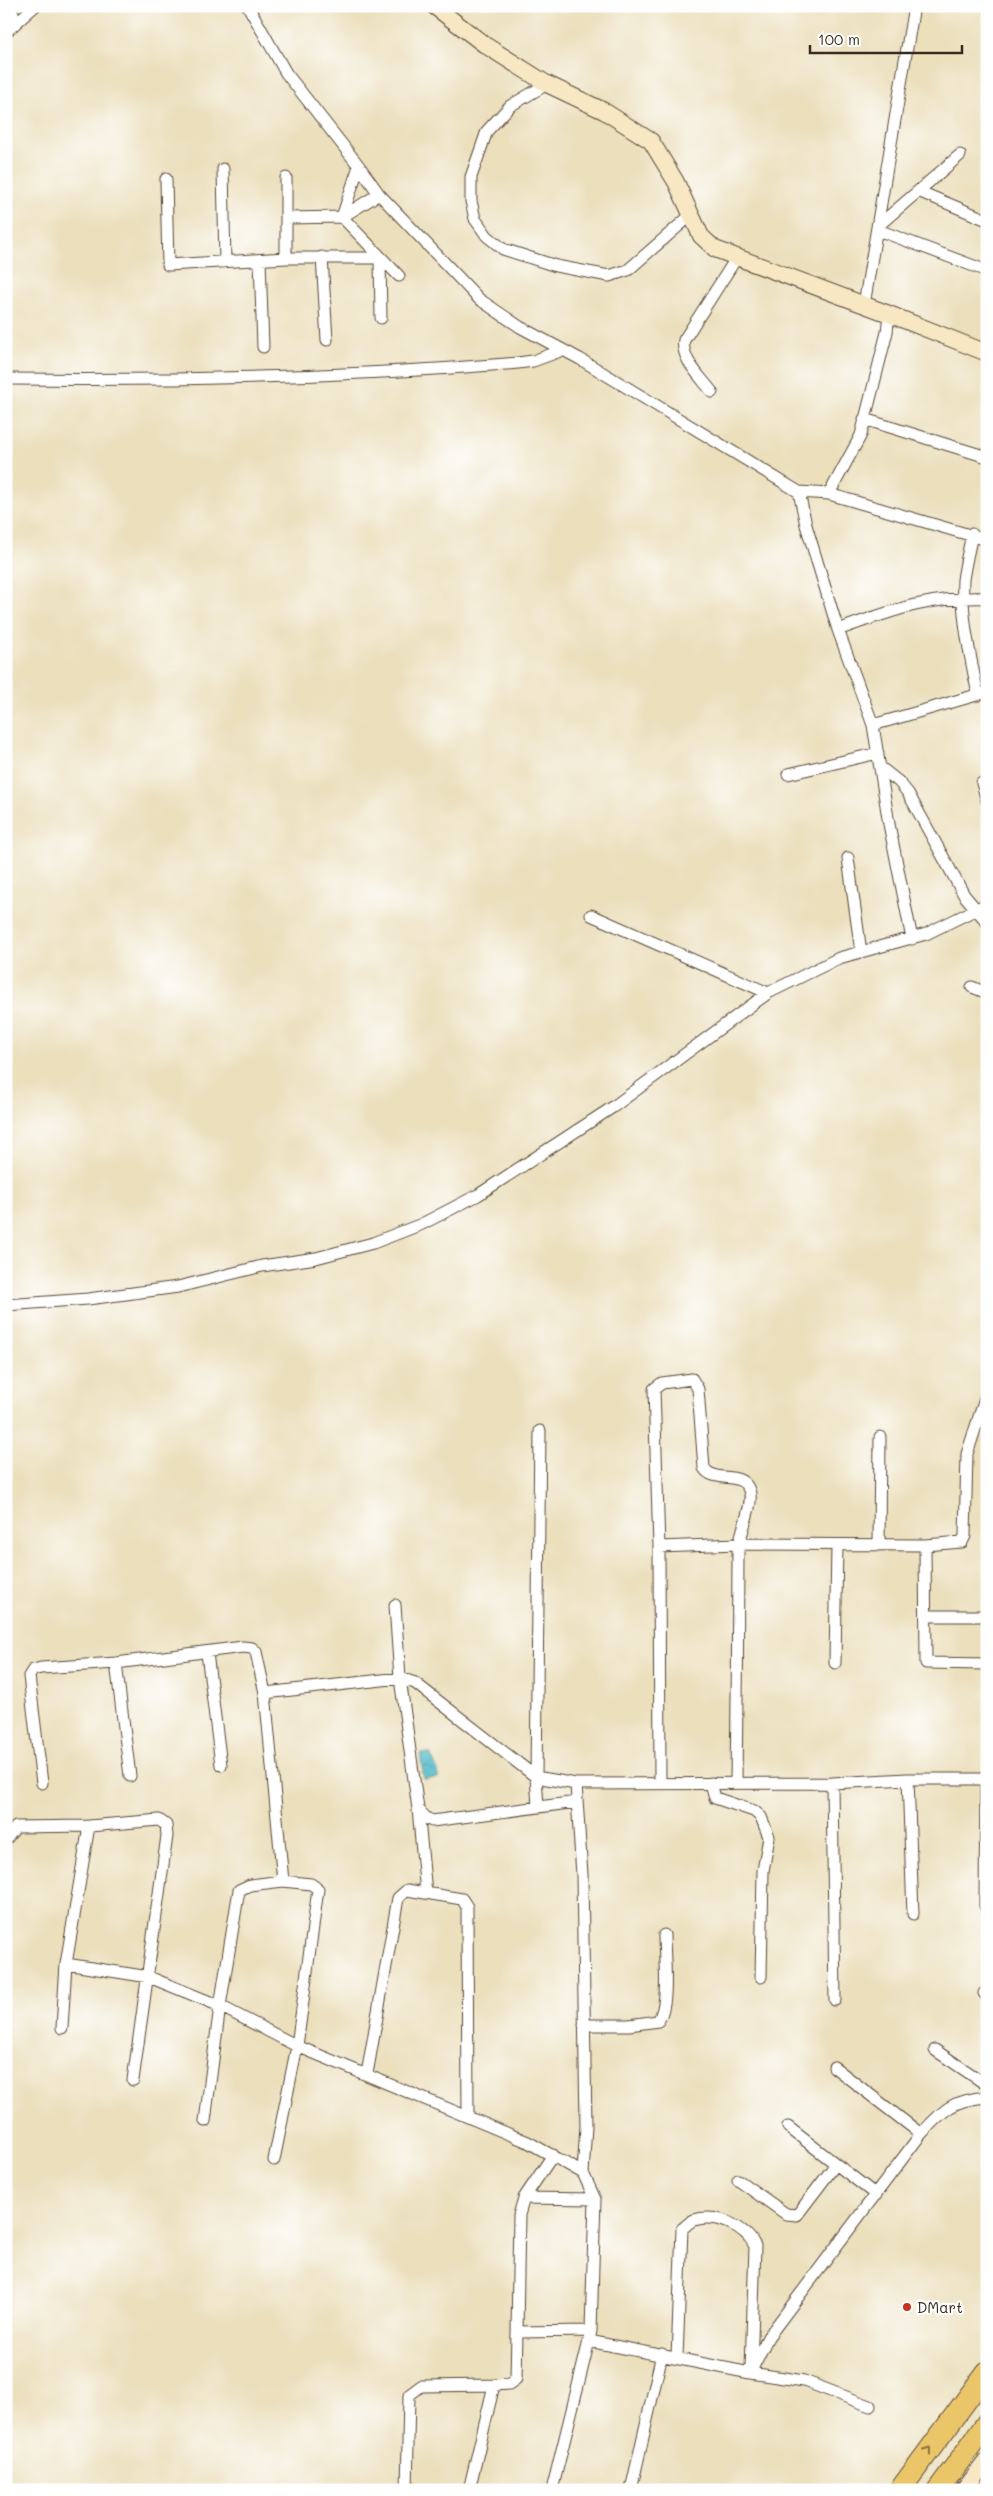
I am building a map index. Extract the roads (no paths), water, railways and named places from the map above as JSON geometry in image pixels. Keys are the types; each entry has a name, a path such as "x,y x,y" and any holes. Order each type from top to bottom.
{"highway":[{"path":"900,2490 987,2372"},
{"path":"938,2490 987,2423"}],"main road":[{"path":"434,6 485,45 548,84 604,112 651,141 676,182 690,216 701,236 714,249 889,314 987,353"},
{"path":"964,2490 987,2460"}],"street":[{"path":"8,6 17,20"},
{"path":"6,32 34,6"},
{"path":"248,6 286,73 359,166 378,194 480,298 520,327 563,350 799,492 830,494 972,534 987,540"},
{"path":"864,305 914,6"},
{"path":"548,84 510,106 487,131 471,177 471,201 475,219 487,236 503,249 556,266 609,276 628,270 690,216"},
{"path":"878,227 960,155"},
{"path":"342,217 359,166"},
{"path":"223,169 225,262"},
{"path":"286,178 286,258"},
{"path":"166,180 168,264 286,258 380,258"},
{"path":"918,191 987,220"},
{"path":"286,218 342,217 378,194"},
{"path":"342,217 399,276"},
{"path":"878,227 987,271"},
{"path":"322,258 327,340"},
{"path":"380,258 381,318"},
{"path":"712,392 686,357 683,347 684,340 737,258"},
{"path":"260,260 263,346"},
{"path":"830,494 861,435 888,332 889,314"},
{"path":"6,379 164,380 356,374 518,364 533,361 563,350"},
{"path":"864,419 987,457"},
{"path":"799,492 806,525 838,630 873,725 912,939"},
{"path":"873,725 982,694 966,632 963,580 972,534"},
{"path":"838,630 911,605 964,598 987,598"},
{"path":"788,774 878,753"},
{"path":"880,767 899,782 908,793 960,889 987,922"},
{"path":"982,783 987,801"},
{"path":"848,858 861,952"},
{"path":"6,1305 88,1299 178,1287 262,1266 316,1258 373,1243 422,1224 478,1195 613,1108 768,994 839,958 912,939 987,904"},
{"path":"591,915 768,994"},
{"path":"972,987 987,993"},
{"path":"660,1783 658,1547 654,1389 662,1383 692,1379 698,1390 704,1468 712,1475 743,1481 751,1496 738,1544 736,1782"},
{"path":"658,1547 738,1544 925,1545 962,1542 965,1536 967,1454 987,1392"},
{"path":"538,1807 536,1777 540,1431"},
{"path":"879,1545 880,1437"},
{"path":"835,1663 837,1545"},
{"path":"925,1545 926,1663 987,1664"},
{"path":"396,1605 400,1678 418,1809 426,1893"},
{"path":"926,1616 987,1616"},
{"path":"42,1783 29,1676 33,1670 252,1648 256,1652 265,1693 283,1881"},
{"path":"207,1653 221,1765"},
{"path":"116,1663 130,1776"},
{"path":"265,1693 400,1678 415,1683 536,1777 576,1784 832,1783 908,1779 986,1779 985,1906 987,1912"},
{"path":"908,1779 913,1914"},
{"path":"712,1783 715,1798 754,1812 761,1817 769,1837 763,1870 761,1977"},
{"path":"832,1783 835,2000"},
{"path":"552,2490 590,2336 596,2199 583,2173 586,2132 582,1875 576,1784"},
{"path":"418,1809 426,1818 432,1821 577,1802"},
{"path":"6,1839 16,1827 89,1826 159,1820 166,1825 167,1836 149,1978 133,2080"},
{"path":"62,2028 66,1964 89,1826"},
{"path":"205,2121 220,2006 239,1890 250,1885 283,1881 311,1884 318,1889 297,2046 285,2097 274,2160"},
{"path":"367,2074 394,1907 398,1898 407,1890 462,1899 467,1907 468,2117"},
{"path":"584,2025 629,2025 658,2021 662,2015 664,1995 664,1935"},
{"path":"66,1964 149,1978 220,2006 297,2046 528,2142 583,2173"},
{"path":"935,2050 987,2085"},
{"path":"834,2068 921,2134"},
{"path":"750,2373 768,2337 921,2134 943,2110 951,2105 967,2099 987,2097"},
{"path":"788,2127 876,2195"},
{"path":"407,2490 409,2394 421,2386 494,2386 509,2384 516,2379 519,2215 524,2198 548,2152"},
{"path":"738,2180 786,2214 797,2215 836,2164"},
{"path":"524,2198 596,2199"},
{"path":"678,2358 682,2229 692,2220 707,2217 732,2224 750,2236 755,2246 750,2373"},
{"path":"517,2332 590,2336 678,2358 804,2382 870,2406"},
{"path":"631,2490 662,2354"},
{"path":"468,2490 494,2386"}],"water":[{"path":"430,1753 438,1771 438,1778 424,1779 420,1754"}],"place":[{"name":"DMart","path":"907,2307"}]}
